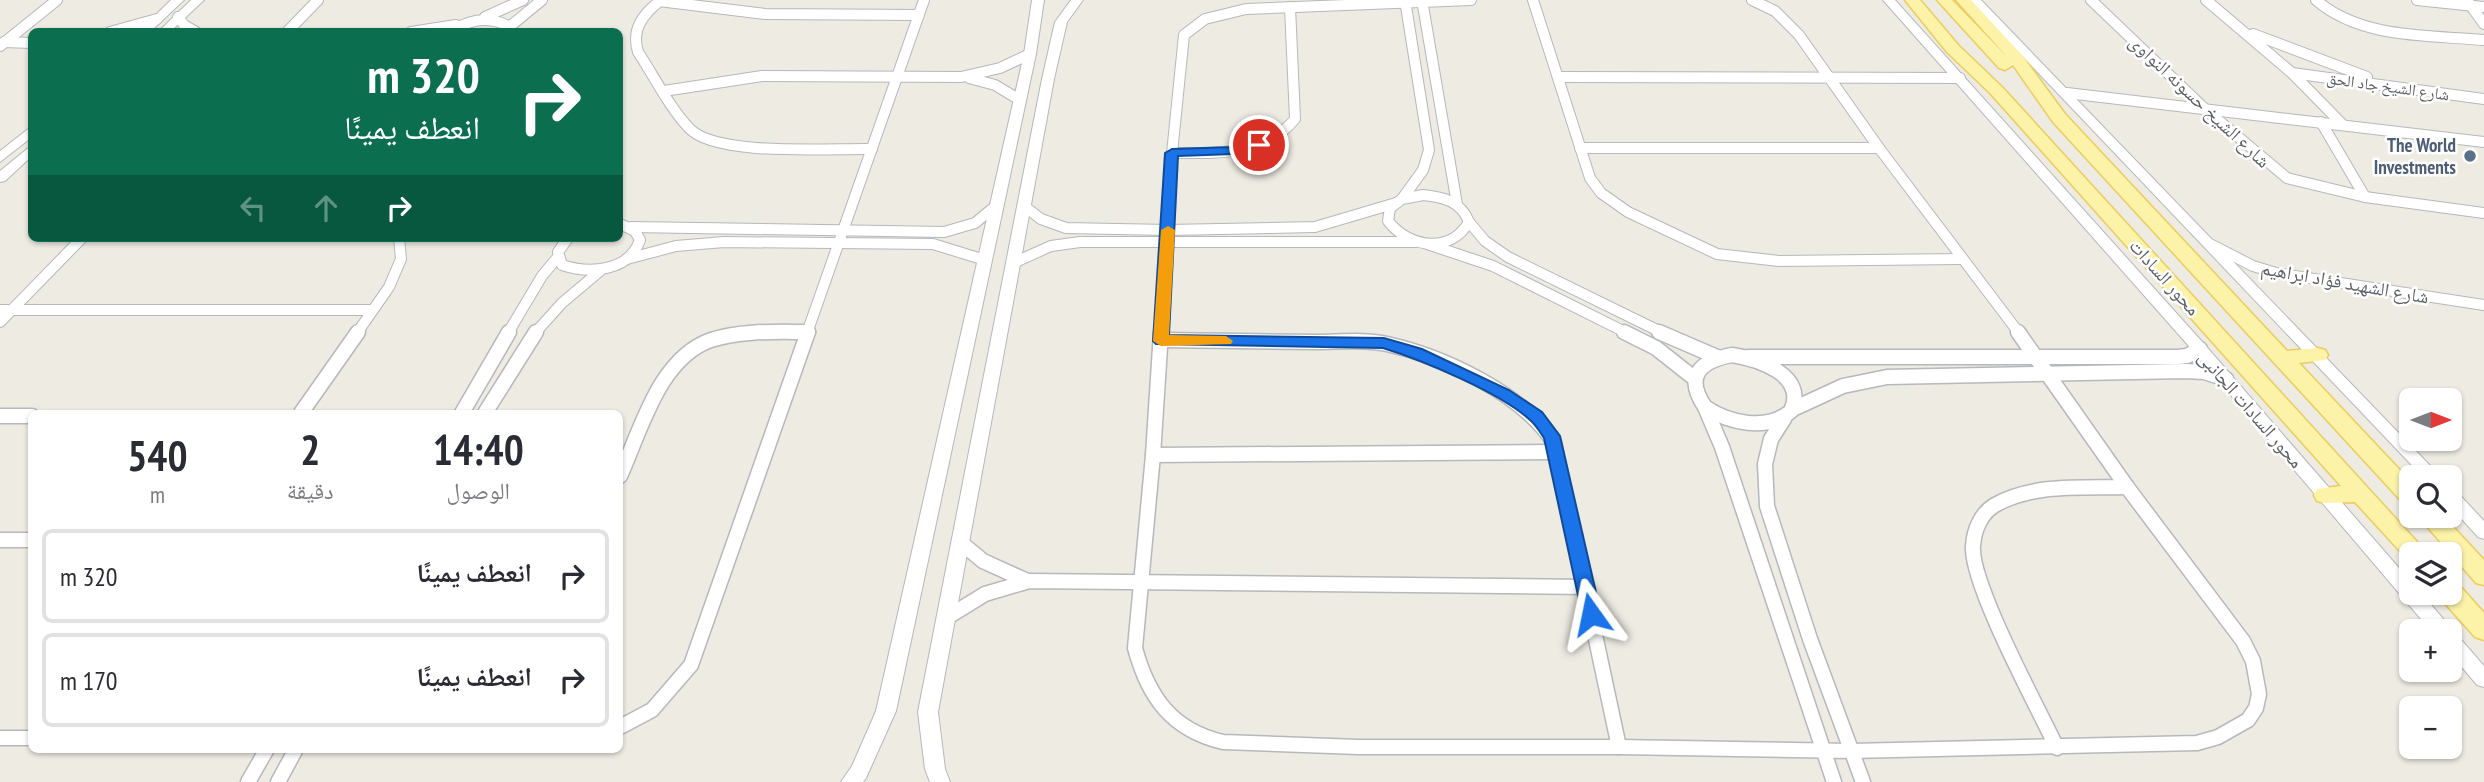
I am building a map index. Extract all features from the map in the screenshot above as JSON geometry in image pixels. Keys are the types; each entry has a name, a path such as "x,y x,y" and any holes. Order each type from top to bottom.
{"main road":[{"name":"محور السادات","path":"1912,0 1953,49 1996,90 2405,542"},
{"path":"1925,0 1996,90"},
{"path":"1944,0 1984,45 2059,118"},
{"name":"محور السادات","path":"1963,0 2015,57 2059,118 2399,484"},
{"path":"2282,358 2318,355"},
{"path":"2325,495 2361,493"},
{"path":"2440,528 2484,576"},
{"path":"2462,605 2484,630"}],"street":[{"path":"1,41 57,0"},
{"path":"147,28 178,0"},
{"path":"167,28 198,0"},
{"path":"291,28 318,0"},
{"path":"435,28 477,20 523,0"},
{"path":"510,28 542,0"},
{"path":"623,726 648,714 674,689 691,665 924,0"},
{"path":"851,782 859,772 886,711 998,204 1030,54 1038,0"},
{"path":"940,782 935,769 928,712 1035,144 1061,22 1077,0"},
{"path":"1471,0 1405,1 1227,12 1197,23 1186,32 1182,40 1153,455 1135,648 1146,686 1165,712 1210,739 1358,747 1619,747 1851,751 2057,748 2197,743 2232,734 2245,724 2259,699 2260,683 2243,641 2127,488 2037,358 1783,17 1766,5 1752,0"},
{"path":"1533,0 1590,178 1608,199 1628,212 1717,254 1779,261 1961,259"},
{"name":"محور السادات الجانبى","path":"1889,0 2200,349 2432,619"},
{"path":"1975,0 2422,465"},
{"name":"شارع الشيخ حسونه النواوى","path":"2091,0 2205,109 2287,178 2365,197 2484,213"},
{"path":"2206,0 2292,73 2342,124"},
{"path":"2316,0 2332,15 2370,27 2484,40"},
{"path":"2417,0 2469,3 2484,7"},
{"path":"872,149 751,148 706,141 690,129 664,92 635,42 637,26 660,1 765,14 919,15"},
{"path":"1405,1 1429,150 1423,170 1387,214 1391,228 1397,234 1493,266 1656,348 1694,378"},
{"path":"1422,1 1457,204"},
{"path":"2469,3 2484,24"},
{"path":"1172,153 1248,148 1278,136 1291,125 1295,119 1290,7"},
{"path":"178,18 189,28"},
{"path":"124,28 156,19"},
{"path":"477,20 502,22 506,28"},
{"path":"457,28 466,23"},
{"path":"2240,28 2292,51 2394,87"},
{"path":"14,34 28,34"},
{"path":"1,41 28,43"},
{"path":"961,77 1000,68 1030,54"},
{"name":"شارع الشيخ جاد الحق","path":"2292,73 2484,99"},
{"path":"664,92 745,77 961,77 995,85 1020,100"},
{"path":"1558,77 1960,78"},
{"path":"2067,93 2484,142"},
{"path":"2322,122 2365,197"},
{"path":"0,158 28,134"},
{"path":"1010,144 1035,144"},
{"path":"1580,148 1878,148"},
{"path":"0,178 28,153"},
{"path":"1013,263 1037,250 1065,243 1315,227 1399,201 1423,195 1436,196 1463,209 1469,222 1485,240 1508,257 1670,337 1717,357"},
{"path":"487,410 535,330 576,289 600,271 627,259 700,243 944,232 979,221 998,204"},
{"path":"1024,206 1041,219 1066,228 1168,236 1422,243 1457,239 1466,231 1469,222"},
{"path":"625,225 933,244 985,260"},
{"path":"625,225 638,233 640,241 627,259"},
{"path":"0,322 6,310 78,242"},
{"path":"303,410 397,273 401,260 399,242"},
{"path":"464,410 542,276 557,258 562,242"},
{"name":"شارع الشهيد فؤاد ابراهيم","path":"2210,244 2253,266 2276,273 2484,306"},
{"path":"557,258 571,270 600,271"},
{"path":"6,310 372,310"},
{"path":"626,446 673,363 687,351 705,341 725,335 808,332"},
{"path":"1161,341 1346,340 1393,345 1469,377 1526,408 1550,432 1556,452 1619,747"},
{"path":"1834,782 1722,447 1695,387 1694,378 1698,369 1705,362 1717,357 2177,357 2187,356 2200,349"},
{"path":"1748,357 1774,367 1784,375 1795,394 1788,414 1771,439 1765,464 1767,506 1810,639 1863,782"},
{"path":"1705,407 1741,422 1768,423 1843,386 1871,378 2194,371 2226,379"},
{"path":"0,416 28,416"},
{"path":"1153,455 1556,452"},
{"path":"2057,748 1979,582 1972,554 1972,535 1982,515 2006,498 2043,492 2127,488"},
{"path":"2462,508 2484,532"},
{"path":"0,540 28,540"},
{"path":"960,542 990,565 1029,581"},
{"path":"946,618 984,593 1029,581 1586,587"},
{"path":"2462,654 2484,679"},
{"path":"0,738 28,738"},
{"path":"248,782 265,753"},
{"path":"278,782 294,753"}],"slow traffic":[{"path":"1168,230 1161,341 1226,341"}],"place":[{"name":"The World Investments","path":"2470,156"}],"route":[{"path":"1259,145 1234,150 1172,153 1161,341 1330,340 1384,343 1417,353 1503,394 1526,408 1542,422 1552,436 1591,614"}]}
